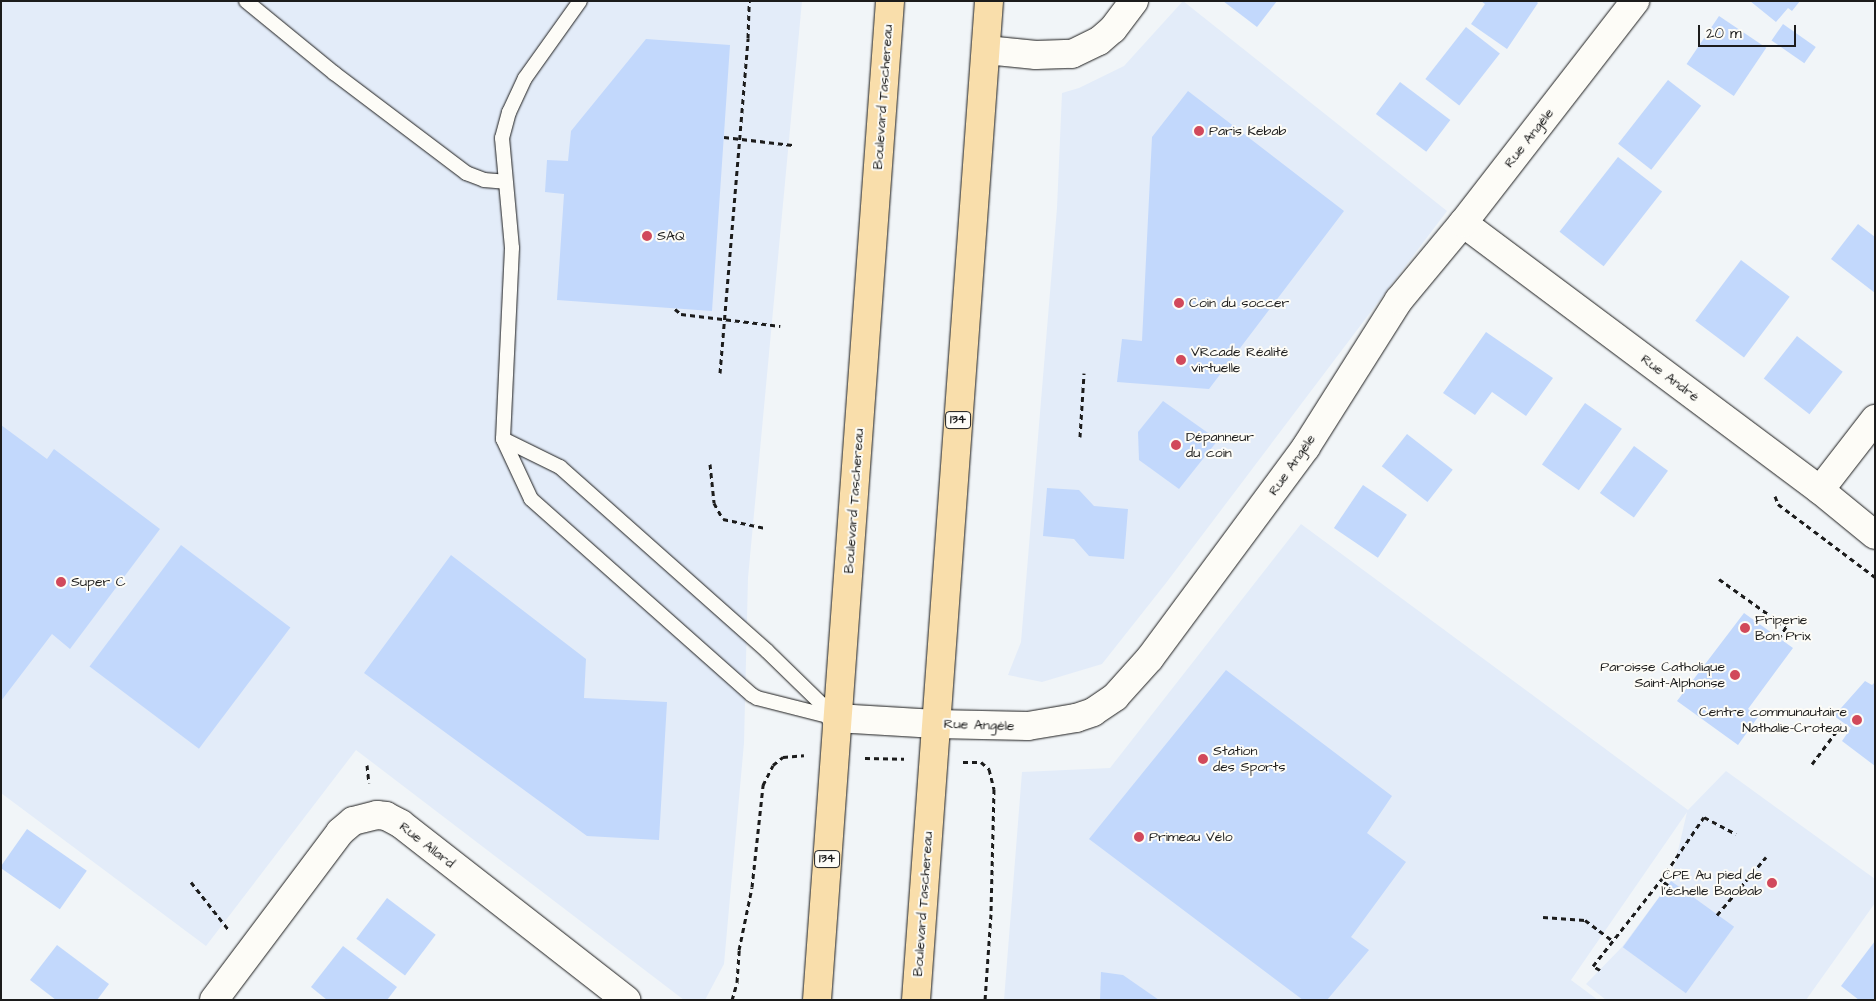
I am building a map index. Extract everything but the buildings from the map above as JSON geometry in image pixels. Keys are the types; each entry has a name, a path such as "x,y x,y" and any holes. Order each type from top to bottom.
{"main road":[{"name":"Boulevard Taschereau","path":"817,1000 836,718 845,632 890,1"},
{"name":"Boulevard Taschereau","path":"916,1000 990,1"}],"street":[{"path":"986,50 1036,55 1072,54 1099,42 1113,29 1134,1"},
{"name":"Rue Angèle","path":"836,718 1014,727 1066,721 1093,712 1121,691 1150,658 1235,546 1306,447 1399,300 1463,223 1635,1"},
{"name":"Rue André","path":"1463,223 1820,490 1875,535"},
{"path":"1820,490 1875,419"},
{"name":"Rue Allard","path":"214,1000 347,826 361,817 377,815 386,816 401,824 626,1000"}],"lane":[{"path":"246,1 334,73 466,173 484,180 505,182"},
{"path":"580,1 525,78 509,112 502,138 512,248 503,439 530,499 752,695 757,698 836,718"},
{"path":"503,439 560,467 768,651 836,718"}],"path":[{"path":"720,373 749,1"},
{"path":"724,137 793,145"},
{"path":"675,309 681,314 780,326"},
{"path":"1080,437 1084,373"},
{"path":"710,464 714,502 724,519 765,528"},
{"path":"1719,579 1786,627 1779,638"},
{"path":"1812,764 1842,724"},
{"path":"732,1000 737,982 739,950 752,887 763,785 773,764 783,757 794,755 981,762 989,769 994,789 994,819 991,914 985,1000"},
{"path":"367,765 369,783"},
{"path":"1600,970 1593,966 1661,880 1704,817 1736,834"},
{"path":"1717,915 1766,857"},
{"path":"1661,880 1668,885"},
{"path":"191,882 249,954"},
{"path":"1543,917 1585,920 1613,941"}],"shaded area":[{"path":"1,1 802,1 748,578 744,743 724,964 705,1000 684,1000 356,750 206,946 1,793"},
{"path":"1183,1 1447,211 1166,583 1102,664 1042,682 1008,675 1021,642 1057,208 1062,93 1079,88 1124,66"},
{"path":"1301,524 1688,810 1726,771 1875,879 1875,903 1806,1000 1606,1000 1586,984 1622,947 1671,881 1687,812 1571,980 1598,1000 1004,1000 1022,772 1110,768"}],"place":[{"name":"Paris Kebab","path":"1199,131"},
{"name":"SAQ","path":"647,236"},
{"name":"Coin du soccer","path":"1179,303"},
{"name":"VRcade Réalité virtuelle","path":"1181,360"},
{"name":"Dépanneur du coin","path":"1176,445"},
{"name":"Super C","path":"61,582"},
{"name":"Friperie Bon Prix","path":"1745,628"},
{"name":"Paroisse Catholique Saint-Alphonse","path":"1735,675"},
{"name":"Centre communautaire Nathalie-Croteau","path":"1857,720"},
{"name":"Station des Sports","path":"1203,759"},
{"name":"Primeau Vélo","path":"1139,837"},
{"name":"CPE Au pied de l'échelle Baobab","path":"1772,883"}]}
